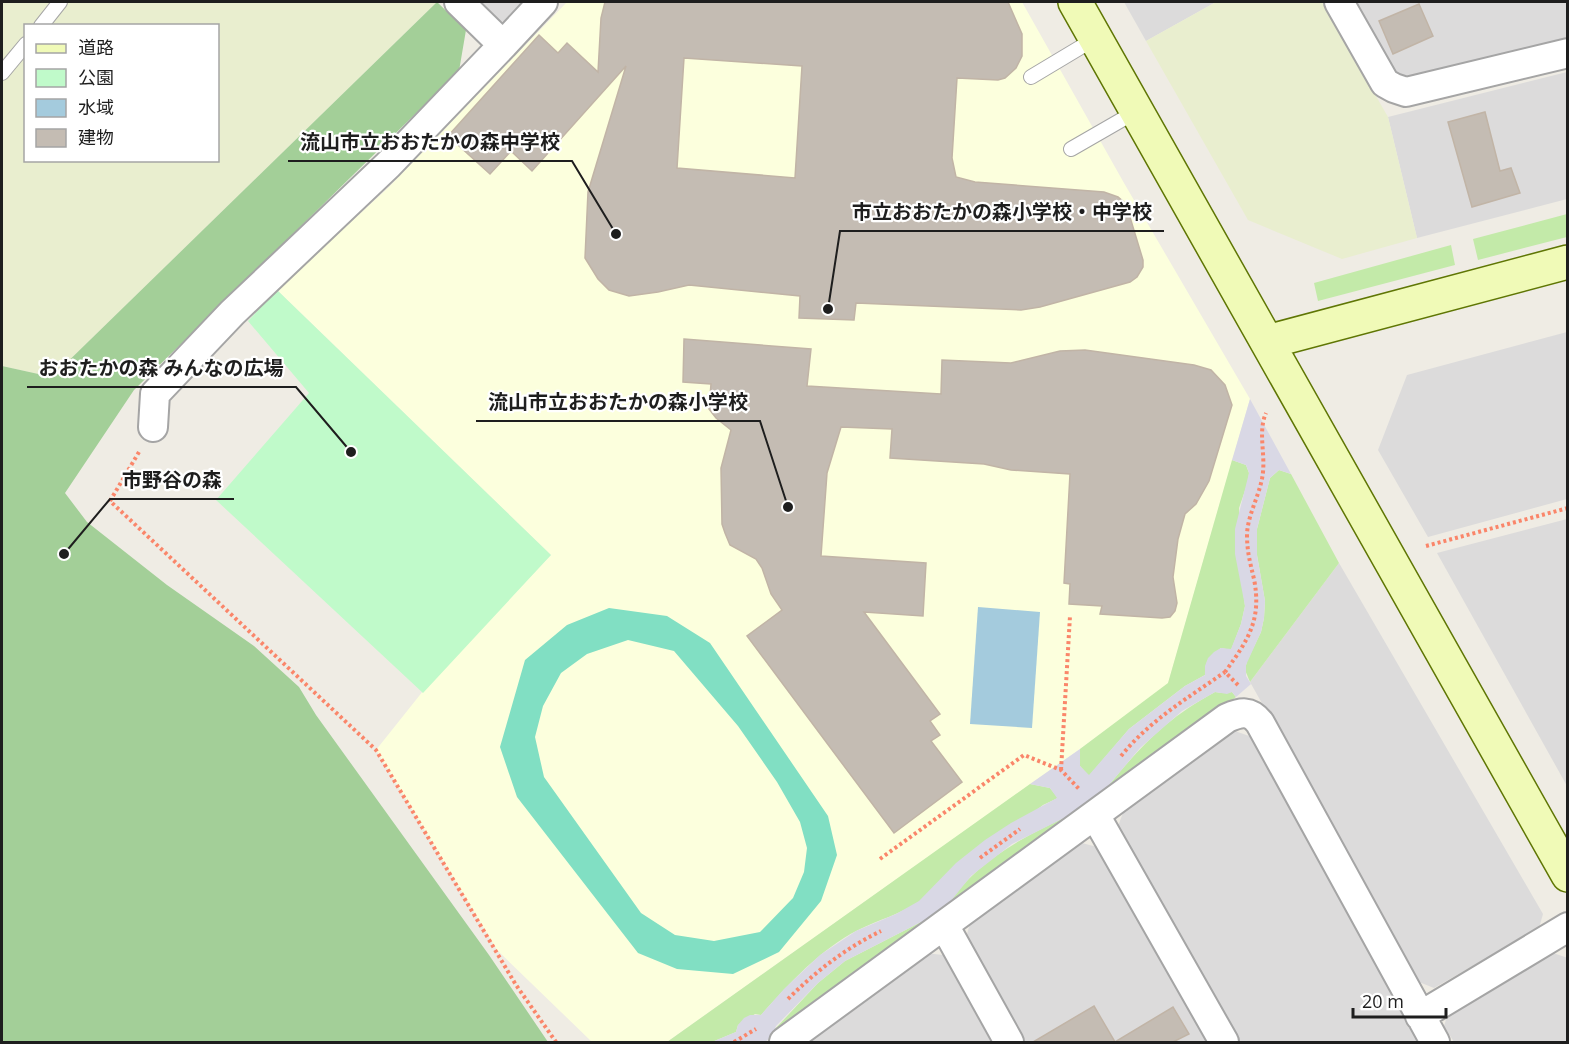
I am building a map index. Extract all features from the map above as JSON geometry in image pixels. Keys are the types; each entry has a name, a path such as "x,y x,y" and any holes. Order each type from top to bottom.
{"street":[{"path":"459,2 503,45"},
{"path":"153,427 155,394 232,313 388,165 543,2"},
{"path":"1075,2 1568,875"},
{"path":"1339,2 1385,82 1406,92 1568,53"},
{"path":"1267,342 1568,262"},
{"path":"784,1042 1227,718 1238,713 1254,715 1260,723 1435,1042"},
{"path":"1095,815 1224,1042"},
{"path":"944,925 1009,1042"},
{"path":"1420,1016 1568,927"}],"lane":[{"path":"43,24 60,2"},
{"path":"1031,77 1096,38"},
{"path":"2,73 24,46"},
{"path":"1071,149 1137,111"}],"path":[{"path":"1118,760 1131,743 1176,704 1225,672 1248,640 1256,613 1254,581 1247,556 1247,531 1263,472 1262,421 1266,413"},
{"path":"153,427 111,501 376,750 516,985 556,1042"},
{"path":"1426,546 1568,508"},
{"path":"1061,770 1070,616"},
{"path":"1225,672 1243,690"},
{"path":"880,859 1024,755 1061,770 1081,792 1089,786"},
{"path":"734,1042 757,1028"}],"shaded area":[{"path":"2,2 437,2 52,377 2,366"},
{"path":"476,2 527,2 508,22 496,21"},
{"path":"567,2 1022,2 1250,399 1168,684 667,1042 592,1042 497,950 376,750 431,681 551,555 277,290 389,187"},
{"path":"1124,2 1216,2 1146,41"},
{"path":"1216,2 1322,2 1388,117 1417,238 1342,259 1248,220 1146,41"},
{"path":"1355,2 1567,2 1567,42 1411,81 1397,77"},
{"path":"1567,72 1567,199 1417,238 1388,117"},
{"path":"1567,332 1567,499 1428,537 1378,450 1407,375"},
{"path":"1250,399 1291,474 1279,470 1270,478 1257,529 1257,555 1265,601 1261,632 1246,665 1246,676 1251,684 1236,697 1232,692 1227,694 1215,692 1182,711 1140,748 1104,791 1076,812 1012,844 971,876 946,907 924,923 921,922 845,961 818,983 776,1026 777,1032 765,1042 712,1042 736,1032 744,1018 750,1015 761,1015 784,989 820,955 856,931 896,914 919,901 956,863 985,840 1057,798 1050,788 1030,784 1080,749 1080,766 1089,775 1129,729 1185,686 1205,675 1208,658 1214,652 1221,648 1231,649 1245,606 1235,554 1235,529 1249,473 1246,465 1232,460"},
{"path":"1568,519 1567,786 1437,553"},
{"path":"1339,563 1543,914 1539,928 1434,988 1419,982 1250,682"},
{"path":"1232,730 1252,737 1422,1042 1239,1042 1118,826 1123,813"},
{"path":"1082,843 1097,847 1207,1042 1025,1042 966,938 970,923"},
{"path":"925,953 943,955 991,1042 801,1042"},
{"path":"1553,953 1568,958 1567,1042 1454,1042 1444,1026 1449,1010"}],"green space":[{"path":"437,2 466,30 459,71 134,390 65,493 87,522 167,585 254,646 299,687 316,715 489,955 548,1042 2,1042 2,366 52,377"},
{"path":"1567,214 1567,237 1478,260 1473,239"},
{"path":"1451,245 1455,265 1318,301 1314,283"},
{"path":"277,290 551,555 423,693 216,500 309,393 248,321"},
{"path":"1232,460 1246,465 1249,473 1239,508 1245,606 1231,650 1221,648 1214,653 1207,662 1205,675 1185,686 1129,729 1089,776 1080,766 1080,749 1168,683"},
{"path":"1279,470 1291,474 1339,563 1250,682 1245,670 1261,632 1265,601 1257,555 1257,529 1270,478"},
{"path":"609,608 667,616 710,643 828,816 837,855 821,901 779,952 733,974 677,969 638,953 517,797 500,747 525,660 567,625","holes":["628,640 674,651 738,726 777,782 800,822 807,848 804,872 793,898 760,932 714,941 675,935 641,913 544,777 535,737 543,706 561,673 587,654"]},
{"path":"1215,692 1232,692 1236,697 1104,791 1129,761 1167,724"},
{"path":"1030,784 1050,788 1058,798 1043,805 920,901 858,930 830,947 805,968 761,1015 755,1014 738,1025 736,1032 712,1042 667,1042"},
{"path":"1076,812 946,907 958,890 987,862 1021,840"},
{"path":"921,922 924,923 777,1032 775,1029 818,983 845,961"}],"water":[{"path":"978,607 1040,612 1032,728 970,724"}],"building":[{"path":"605,2 1008,2 1022,34 1022,56 1016,68 1005,78 998,80 957,78 952,158 956,177 975,182 1104,192 1118,197 1126,204 1143,260 1143,267 1137,277 1130,282 1040,307 1021,310 856,303 854,320 799,318 800,296 689,285 629,296 609,290 598,279 585,258 588,192 626,66 532,171 511,151 490,174 448,136 539,35 558,53 567,43 598,72 601,18","holes":["684,58 802,66 795,178 677,168"]},
{"path":"1419,4 1433,36 1393,54 1379,21"},
{"path":"1485,112 1500,171 1511,168 1520,193 1472,207 1448,122"},
{"path":"684,339 811,349 807,386 941,394 942,360 1011,363 1060,351 1085,350 1194,365 1211,370 1225,385 1232,405 1209,481 1196,504 1185,514 1178,539 1173,577 1177,603 1175,611 1170,617 1162,618 1100,614 1102,606 1069,604 1070,584 1064,583 1070,474 1011,470 984,464 890,458 892,429 841,427 827,473 821,556 926,563 923,616 864,612 940,714 930,721 940,735 931,741 962,782 894,833 747,636 782,610 771,594 762,568 756,559 730,545 725,533 722,524 721,468 731,430 709,409 711,384 683,382"},
{"path":"1094,1006 1115,1042 1033,1042"},
{"path":"1173,1007 1189,1034 1173,1042 1115,1042"}],"place":[{"name":"流山市立おおたかの森中学校","path":"616,234"},
{"name":"市立おおたかの森小学校・中学校","path":"828,309"},
{"name":"おおたかの森 みんなの広場","path":"351,452"},
{"name":"流山市立おおたかの森小学校","path":"788,507"},
{"name":"市野谷の森","path":"64,554"}]}
